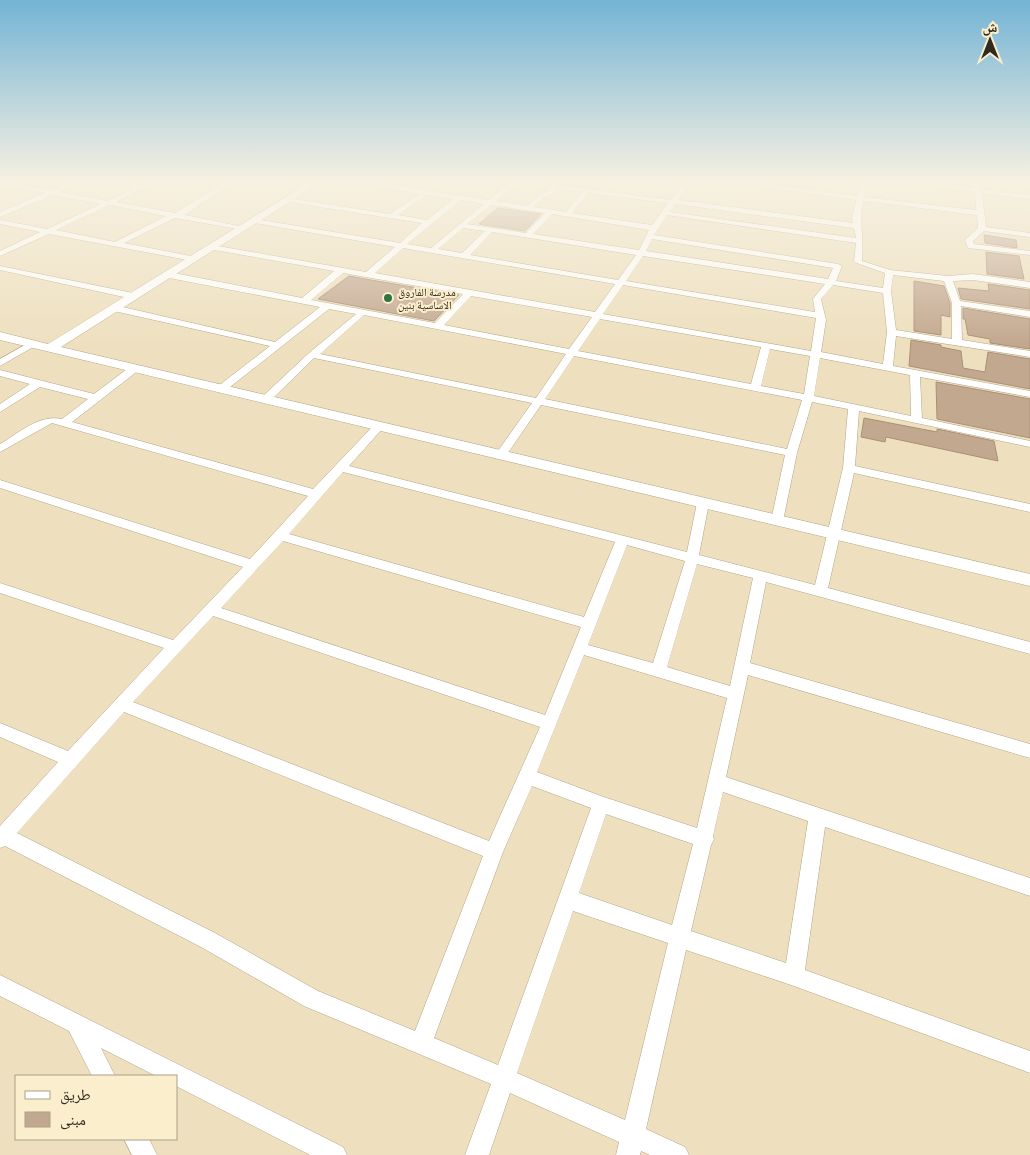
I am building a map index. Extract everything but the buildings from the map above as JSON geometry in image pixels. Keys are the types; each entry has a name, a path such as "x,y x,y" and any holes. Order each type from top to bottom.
{"street":[{"path":"0,254 41,236"},
{"path":"77,236 193,259"},
{"path":"118,244 134,236"},
{"path":"50,348 231,236"},
{"path":"342,236 820,316"},
{"path":"369,274 412,236"},
{"path":"432,251 449,236"},
{"path":"464,256 484,236"},
{"path":"526,236 887,291"},
{"path":"501,455 570,352 620,283 650,236"},
{"path":"673,236 838,266 858,262 889,272 948,279 973,277 1030,285"},
{"path":"824,236 860,241"},
{"path":"858,262 859,236"},
{"path":"974,236 969,240 971,246 1029,253 1030,262"},
{"path":"212,247 766,345 1030,394"},
{"path":"777,521 792,453 808,399 820,316 817,299 830,283 838,266"},
{"path":"0,268 133,296"},
{"path":"304,301 342,269"},
{"path":"888,367 892,332 887,291 889,272"},
{"path":"169,275 854,407 1030,444"},
{"path":"948,279 956,303 957,343"},
{"path":"437,327 470,292"},
{"path":"956,303 1030,314"},
{"path":"221,389 328,305"},
{"path":"114,308 278,345"},
{"path":"266,399 312,355 363,312"},
{"path":"892,332 1030,354"},
{"path":"0,336 1030,580"},
{"path":"0,363 32,344"},
{"path":"756,389 766,345"},
{"path":"312,355 792,453"},
{"path":"64,423 135,368"},
{"path":"0,373 96,398"},
{"path":"915,373 917,420"},
{"path":"0,409 39,384"},
{"path":"820,591 849,468 854,407"},
{"path":"0,449 42,423 52,420 316,494"},
{"path":"380,426 340,467 212,610 175,646 121,704 2,837 208,940 311,999 503,1078 630,1146 677,1155"},
{"path":"340,467 820,591 1030,648"},
{"path":"849,468 1030,508"},
{"path":"0,484 253,565"},
{"path":"659,670 692,558 703,503"},
{"path":"280,536 589,624"},
{"path":"421,1043 494,852 550,723 623,540"},
{"path":"630,1146 679,938 705,839 743,667 760,577"},
{"path":"0,588 175,646"},
{"path":"212,610 550,723"},
{"path":"580,648 737,694"},
{"path":"743,667 1030,751"},
{"path":"121,704 494,852"},
{"path":"0,730 71,760"},
{"path":"527,776 601,804 705,839"},
{"path":"717,782 1030,887"},
{"path":"477,1155 601,804"},
{"path":"794,976 818,816"},
{"path":"567,899 794,976 1030,1062"},
{"path":"0,985 177,1075"},
{"path":"77,1024 103,1075"},
{"path":"178,1075 335,1155"},
{"path":"137,1140 145,1155"}],"place":[{"name":"مدرسة الفاروق الاساسية بنين","path":"388,298"}]}
